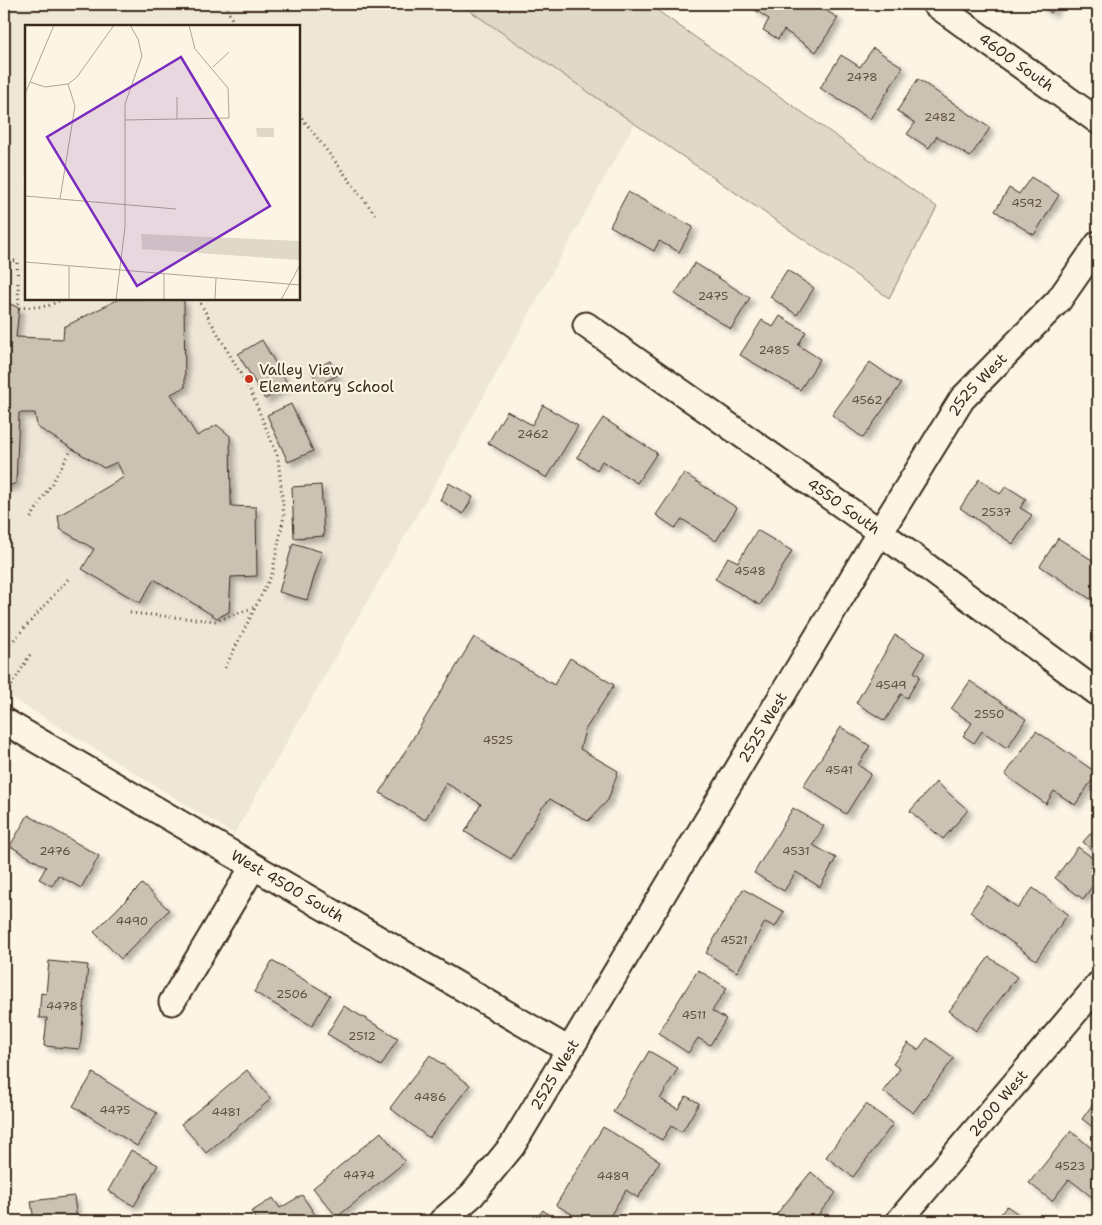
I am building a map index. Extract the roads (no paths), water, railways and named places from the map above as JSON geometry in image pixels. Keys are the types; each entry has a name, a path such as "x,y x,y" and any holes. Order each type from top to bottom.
{"street":[{"name":"4600 South","path":"935,4 1098,121"},
{"name":"2525 West","path":"442,1221 472,1195 512,1146 880,532 962,399 1058,300 1098,244"},
{"name":"4550 South","path":"586,324 880,532 1098,693"},
{"name":"West 4500 South","path":"4,721 569,1050"},
{"path":"172,1002 253,867"},
{"name":"2600 West","path":"899,1221 1098,985"}],"place":[{"name":"Valley View Elementary School","path":"249,379"}]}
